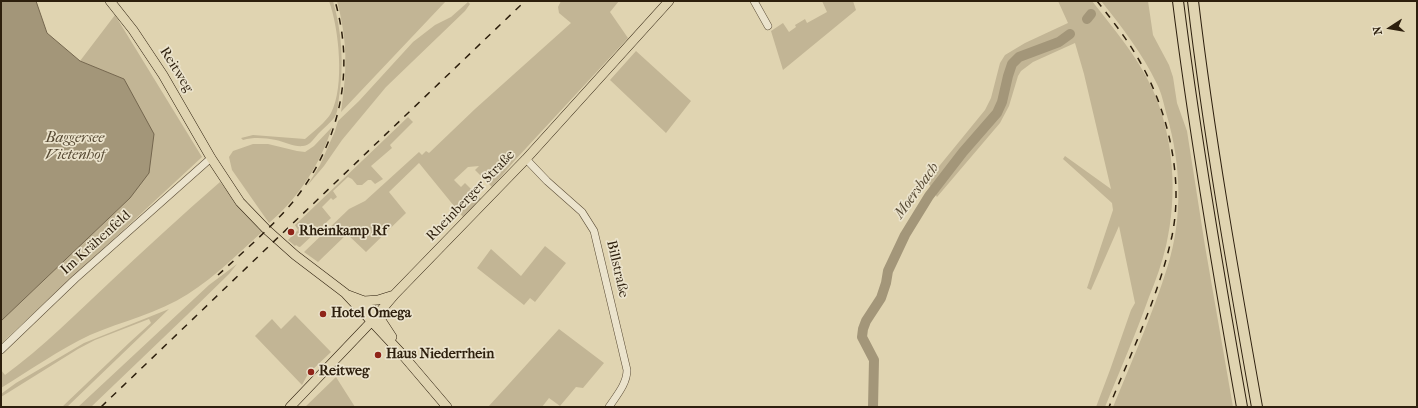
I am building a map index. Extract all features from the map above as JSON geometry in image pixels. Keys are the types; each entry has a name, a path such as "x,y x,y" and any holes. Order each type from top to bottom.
{"highway":[{"path":"1178,1 1200,160 1242,407"},
{"path":"1193,1 1215,159 1257,407"}],"main road":[{"name":"Reitweg","path":"110,1 163,74 230,188 253,216 295,255 345,293 374,318"},
{"name":"Rheinberger Straße","path":"290,407 395,294 526,159 669,1"},
{"name":"Reitweg","path":"345,293 364,301 374,318"},
{"path":"364,301 378,300 395,294"},
{"path":"374,318 401,353 447,407"}],"street":[{"path":"754,1 768,26"},
{"name":"Im Krähenfeld","path":"1,350 75,279 211,158"},
{"name":"Billstraße","path":"526,159 546,181 582,212 594,230 627,370 627,376 624,384 609,407"}],"shaded area":[{"path":"329,1 333,1 336,13 342,61 341,85 338,108 335,116 306,146 296,146 264,138 251,138 243,140 241,138 253,135 305,139 323,123 331,113 338,88 339,57 336,26"},
{"path":"337,1 446,1 341,112 345,69 345,44"},
{"path":"561,1 619,1 610,12 628,38 492,187 475,170 479,166 468,167 454,180 461,187 465,183 481,199 463,217 419,163 389,192 406,213 366,252 347,234 318,262 304,252 349,209 365,201 419,152 422,155 426,151 429,153 475,109 571,23 559,13 558,7"},
{"path":"822,1 853,1 856,10 783,70 771,31 783,23 789,32 796,27 795,25 805,19 807,23 827,12"},
{"path":"1058,1 1092,1 1117,32 1146,76 1152,88 1165,126 1172,166 1172,207 1170,227 1164,252 1139,325 1105,407 1096,407 1131,310 1135,303 1119,226 1091,290 1087,288 1113,210 1112,203 1063,159 1065,156 1111,189 1084,74 1075,43 1033,62 1021,71 1018,76 1009,106 1000,123 937,197 927,181 985,110 991,98 1000,63 1005,55 1025,43 1068,23"},
{"path":"1101,1 1148,1 1153,35 1169,65 1173,77 1177,103 1187,131 1233,407 1113,407 1149,319 1168,265 1176,228 1178,190 1172,134 1159,88 1138,51"},
{"path":"468,2 470,4 465,11 386,87 342,140 324,166 307,186 320,165 338,121 359,101 413,42 435,25 451,17"},
{"path":"115,15 202,157 1,345 1,321 130,198 124,79 80,61"},
{"path":"636,51 691,101 666,133 610,80"},
{"path":"408,117 413,122 390,145 392,148 371,166 383,179 375,184 371,180 368,180 362,185 357,185 348,177 333,191 337,197 333,200 331,198 322,207 331,218 300,247 295,246 288,240 298,230 295,225"},
{"path":"332,127 322,154 307,180 290,203 269,223 232,170 229,157 233,151 253,144 268,144 305,152 314,146"},
{"path":"220,182 247,216 263,231 218,272 177,301 153,312 90,335 1,388 1,370 5,375 33,353"},
{"path":"545,246 566,263 535,302 530,298 524,305 477,268 491,249 521,276"},
{"path":"237,264 229,274 91,407 78,407 209,285"},
{"path":"169,309 67,407 62,407 151,323 149,319 95,340 1,397 1,394 16,383 84,343"},
{"path":"295,315 331,352 308,374 302,385 255,336 272,319 281,329"},
{"path":"559,329 604,363 583,388 576,387 560,406 549,398 542,407 488,407"},
{"path":"336,377 355,407 305,407"}],"water":[{"name":"Baggersee Vietenhof","path":"1,1 36,1 47,33 80,61 124,79 154,134 149,173 130,198 1,321"}],"waterway":[{"name":"Moersbach","path":"1087,19 1091,14"},
{"name":"Moersbach","path":"873,407 874,360 862,337 863,329 866,321 881,298 888,271 905,235 929,196 963,152 997,113 1002,102 1012,64 1019,57 1059,42 1070,34"}],"railway":[{"path":"218,275 284,213 308,181 322,157 332,133 339,107 343,81 344,55 341,28 335,1"},
{"path":"101,407 525,1"},
{"path":"1097,1 1139,60 1158,100 1171,145 1176,191 1175,214 1167,258 1144,323 1109,407"}],"place":[{"name":"Rheinkamp Rf","path":"291,232"},
{"name":"Hotel Omega","path":"323,314"},
{"name":"Haus Niederrhein","path":"378,355"},
{"name":"Reitweg","path":"311,372"}]}
